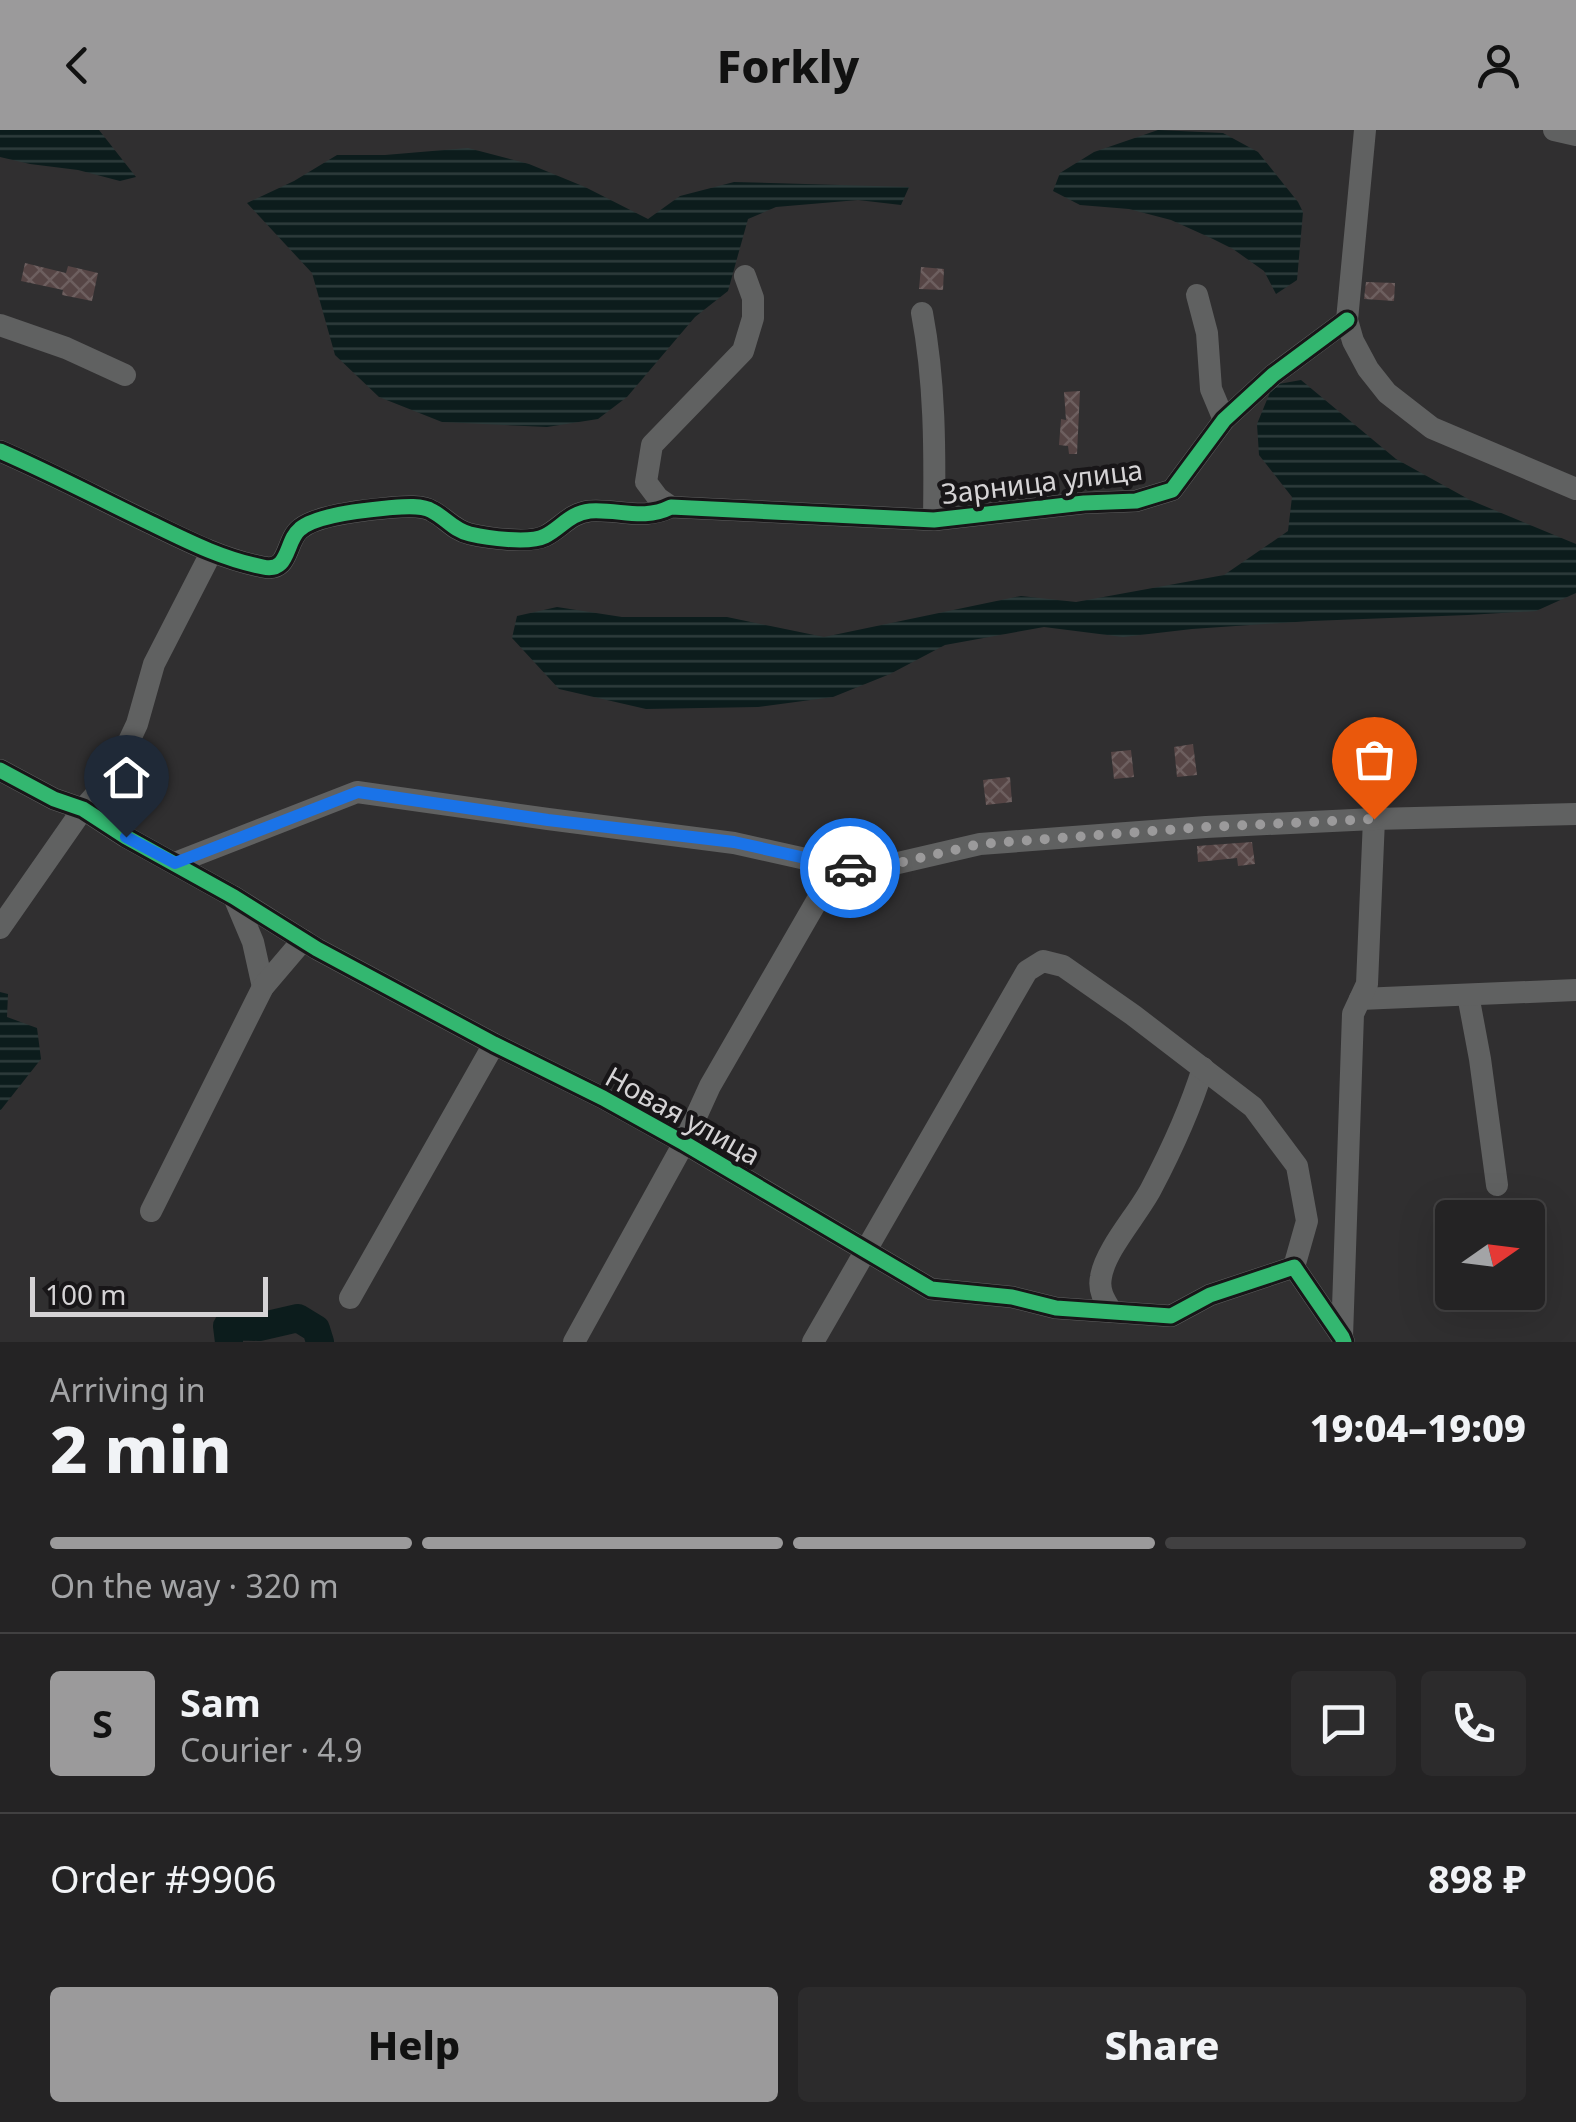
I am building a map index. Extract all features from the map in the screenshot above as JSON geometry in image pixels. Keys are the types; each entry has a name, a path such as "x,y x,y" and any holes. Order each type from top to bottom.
{"street":[{"path":"1365,130 1347,320 1368,368 1388,393 1432,428 1576,489"},
{"path":"1554,130 1576,135"},
{"path":"672,507 658,498 646,482 652,445 744,351 753,318 753,298 745,276"},
{"path":"1197,294 1207,332 1211,388 1224,420"},
{"path":"922,313 934,433 934,520"},
{"name":"Зарница улица","path":"212,553 268,569 280,566 294,533 308,522 386,508 423,507 458,531 528,540 539,539 566,518 588,511 656,515 672,507 934,520 1084,502 1136,501 1172,490 1224,420 1272,374 1347,320"},
{"path":"0,325 125,374"},
{"path":"0,451 212,553 154,664 138,724 113,775 83,809 0,928"},
{"name":"Новая улица","path":"0,770 54,799 83,809 317,950 684,1143 931,1289 1012,1297 1056,1308 1172,1316 1210,1295 1294,1267"},
{"path":"175,863 358,792 734,842 868,870 980,844 1206,827 1576,814"},
{"path":"1343,1339 1353,1014 1367,984 1374,819"},
{"path":"574,1342 684,1143 710,1086 837,866"},
{"path":"234,897 253,942 263,987"},
{"path":"151,1211 263,987 303,940"},
{"path":"813,1342 1027,971 1043,961 1063,966 1253,1107 1296,1166 1307,1221 1294,1267 1343,1339"},
{"path":"1360,999 1576,990"},
{"path":"1468,995 1497,1185"},
{"path":"350,1298 494,1044"},
{"path":"1112,1312 1101,1296 1101,1276 1150,1192 1203,1068"}],"shaded area":[{"path":"0,130 99,130 136,177 120,181 0,157"},
{"path":"1158,130 1223,133 1258,152 1303,212 1297,280 1276,294 1264,271 1213,239 1171,220 1129,209 1080,205 1053,191 1060,173 1094,152"},
{"path":"468,148 529,164 648,219 680,196 734,182 909,187 901,205 858,200 776,207 748,219 728,291 695,317 627,397 598,419 547,427 442,422 379,397 335,355 312,273 247,203 337,155"},
{"path":"1301,380 1396,459 1470,500 1576,544 1576,593 1536,611 1311,621 1123,637 1044,627 945,645 890,674 833,697 758,707 646,709 559,689 512,638 517,616 557,607 622,617 727,617 824,637 1021,596 1076,602 1224,575 1288,531 1292,497 1259,455 1257,424 1273,385"},
{"path":"0,992 8,994 7,1017 37,1028 41,1059 0,1111"}],"building":[{"path":"25,263 66,273 68,266 98,273 92,301 21,281"},
{"path":"921,267 944,269 943,290 919,289"},
{"path":"1366,282 1395,283 1394,301 1364,299"},
{"path":"1080,391 1077,454 1069,454 1068,446 1059,445 1061,419 1066,420 1064,392"},
{"path":"1193,744 1197,775 1177,777 1174,747"},
{"path":"1131,750 1134,777 1114,779 1111,752"},
{"path":"1010,777 1012,802 986,805 983,780"},
{"path":"1252,842 1255,864 1238,866 1237,858 1198,862 1197,846"}],"waterway":[{"path":"229,1342 227,1326 259,1327 298,1318 316,1329 320,1342"}],"cycle path":[{"path":"0,451 205,549 272,568 283,561 295,534 307,524 341,514 398,507 427,509 470,534 519,540 545,536 571,518 590,511 641,514 671,507 934,520 1136,501 1172,490 1224,420 1273,375 1347,320"},
{"path":"0,770 54,799 83,809 317,949 684,1143 931,1289 1012,1297 1056,1308 1171,1316 1210,1295 1294,1267 1344,1342"}],"way so far":[{"path":"850,868 868,870 980,844 1374,819"}],"route":[{"path":"126,837 175,863 358,792 734,842 850,868"}]}
